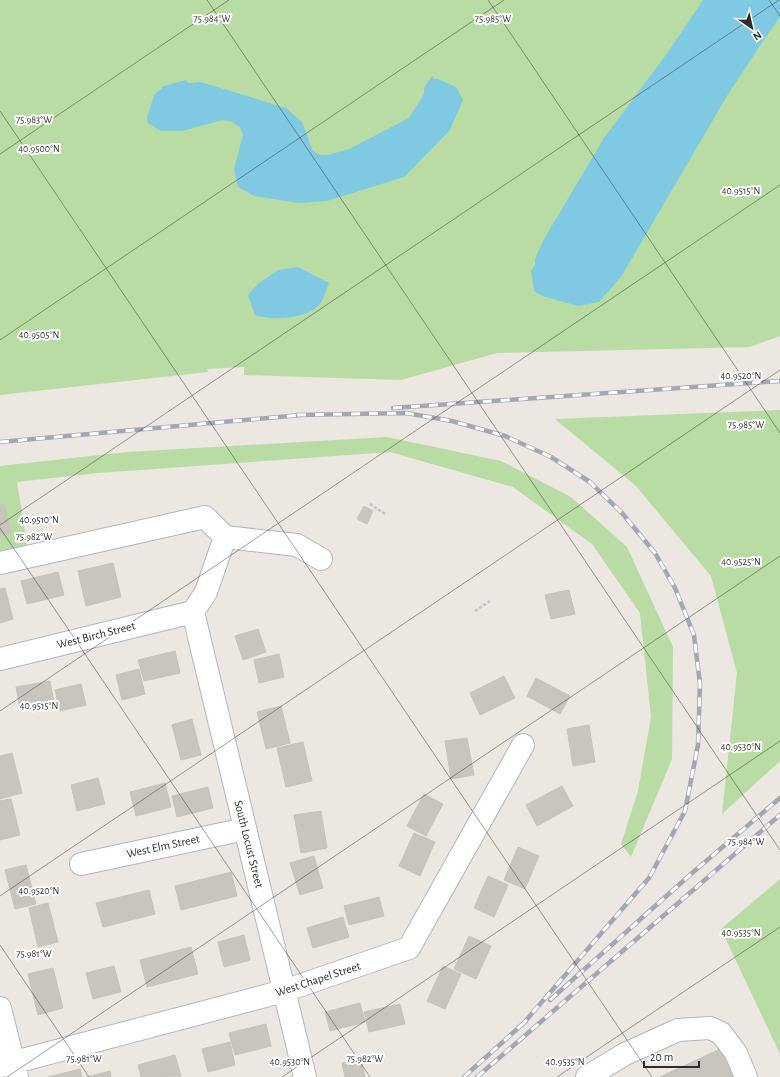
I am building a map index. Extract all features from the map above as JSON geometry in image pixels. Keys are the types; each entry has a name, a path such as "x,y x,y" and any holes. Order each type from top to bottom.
{"street":[{"path":"0,563 205,517 225,537 297,545 321,559"},
{"path":"193,612 206,592 225,537"},
{"name":"West Birch Street","path":"0,659 193,612"},
{"name":"South Locust Street","path":"193,612 305,1077"},
{"name":"West Chapel Street","path":"10,1069 284,991 409,948 523,745"},
{"name":"West Elm Street","path":"81,864 245,829"},
{"path":"0,1008 10,1069"},
{"path":"587,1077 624,1054 678,1030 710,1028 721,1033 736,1053 746,1077"}],"path":[{"path":"370,504 385,514 386,512"},
{"path":"475,611 490,601"}],"green space":[{"path":"0,0 780,0 780,336 750,347 497,353 401,380 244,375 244,367 207,369 208,372 0,395"},
{"path":"780,410 780,761 722,814 737,673 711,576 636,486 555,419"},
{"path":"387,437 501,461 571,497 627,547 673,647 672,759 631,857 621,844 638,791 651,717 640,613 592,544 513,487 390,452 98,473 17,482 28,549 0,552 0,466 127,452"},
{"path":"780,879 780,1054 721,929"}],"water":[{"path":"703,0 780,0 780,17 727,96 621,277 599,302 578,306 542,296 534,291 531,271 535,265 535,259 544,239 604,138 668,52"},
{"path":"432,76 434,79 438,79 456,87 463,100 450,130 404,177 327,201 299,203 254,196 238,187 234,169 243,135 240,127 232,122 223,120 182,131 161,131 148,123 147,118 154,95 164,86 186,80 188,83 201,82 286,108 302,122 313,151 320,155 328,155 349,149 409,118 424,94 424,88"},
{"path":"298,267 329,283 321,303 313,310 288,318 270,318 255,315 248,295 258,284 278,270"}],"building":[{"path":"4,504 11,533 0,536 0,505"},
{"path":"364,506 373,511 367,524 357,519"},
{"path":"113,563 121,597 86,606 78,571"},
{"path":"58,572 64,595 27,604 21,581"},
{"path":"5,588 13,619 0,623 0,589"},
{"path":"569,590 575,614 551,619 545,595"},
{"path":"258,629 266,652 243,660 235,636"},
{"path":"175,651 180,673 144,681 138,660"},
{"path":"279,654 284,677 259,683 254,660"},
{"path":"139,669 145,694 122,700 116,675"},
{"path":"504,676 515,698 480,715 470,693"},
{"path":"536,678 570,696 560,714 527,696"},
{"path":"50,681 54,703 20,709 16,687"},
{"path":"81,684 86,705 60,711 55,690"},
{"path":"281,706 290,743 266,749 257,712"},
{"path":"192,719 201,755 181,760 172,725"},
{"path":"589,725 595,762 573,766 567,729"},
{"path":"467,738 474,775 451,779 445,741"},
{"path":"303,742 312,781 286,787 277,748"},
{"path":"12,753 22,793 0,799 0,756"},
{"path":"98,778 105,804 77,811 71,785"},
{"path":"165,783 171,807 136,816 130,792"},
{"path":"562,786 573,806 537,826 526,805"},
{"path":"208,787 213,808 177,817 172,796"},
{"path":"424,794 443,804 426,836 407,826"},
{"path":"11,799 20,835 0,840 0,801"},
{"path":"321,811 327,848 301,853 294,815"},
{"path":"414,833 435,842 420,876 399,866"},
{"path":"518,847 539,856 525,889 504,880"},
{"path":"314,856 323,888 300,895 290,863"},
{"path":"26,865 36,904 15,909 5,870"},
{"path":"231,872 237,896 181,910 175,886"},
{"path":"488,876 508,885 494,917 474,908"},
{"path":"149,890 155,914 103,927 96,903"},
{"path":"379,897 384,916 349,925 344,906"},
{"path":"48,903 58,942 38,947 29,908"},
{"path":"343,917 349,937 313,948 307,928"},
{"path":"244,935 250,960 224,967 218,942"},
{"path":"469,936 491,946 476,979 454,969"},
{"path":"191,947 198,974 147,987 140,960"},
{"path":"114,966 121,992 93,999 86,973"},
{"path":"443,966 461,974 445,1009 427,1001"},
{"path":"53,968 63,1008 38,1015 28,974"},
{"path":"360,1003 365,1022 330,1031 325,1012"},
{"path":"400,1004 405,1024 369,1032 364,1012"},
{"path":"266,1024 271,1046 235,1055 229,1033"},
{"path":"230,1042 235,1065 208,1072 202,1049"},
{"path":"720,1049 733,1077 660,1077"},
{"path":"175,1055 181,1076 141,1077 138,1065"},
{"path":"361,1059 365,1077 345,1077 342,1063"},
{"path":"80,1069 82,1077 48,1077"},
{"path":"110,1071 111,1077 86,1077"}],"railway":[{"path":"393,408 780,381"},
{"path":"297,415 406,413 452,421 505,436 551,457 590,482 622,513 655,553 675,588 694,635 700,684 698,745 685,811 649,878 522,1025"},
{"path":"0,442 301,415"},
{"path":"550,1000 691,874 780,798"},
{"path":"477,1077 780,815"},
{"path":"464,1077 526,1021"}]}
